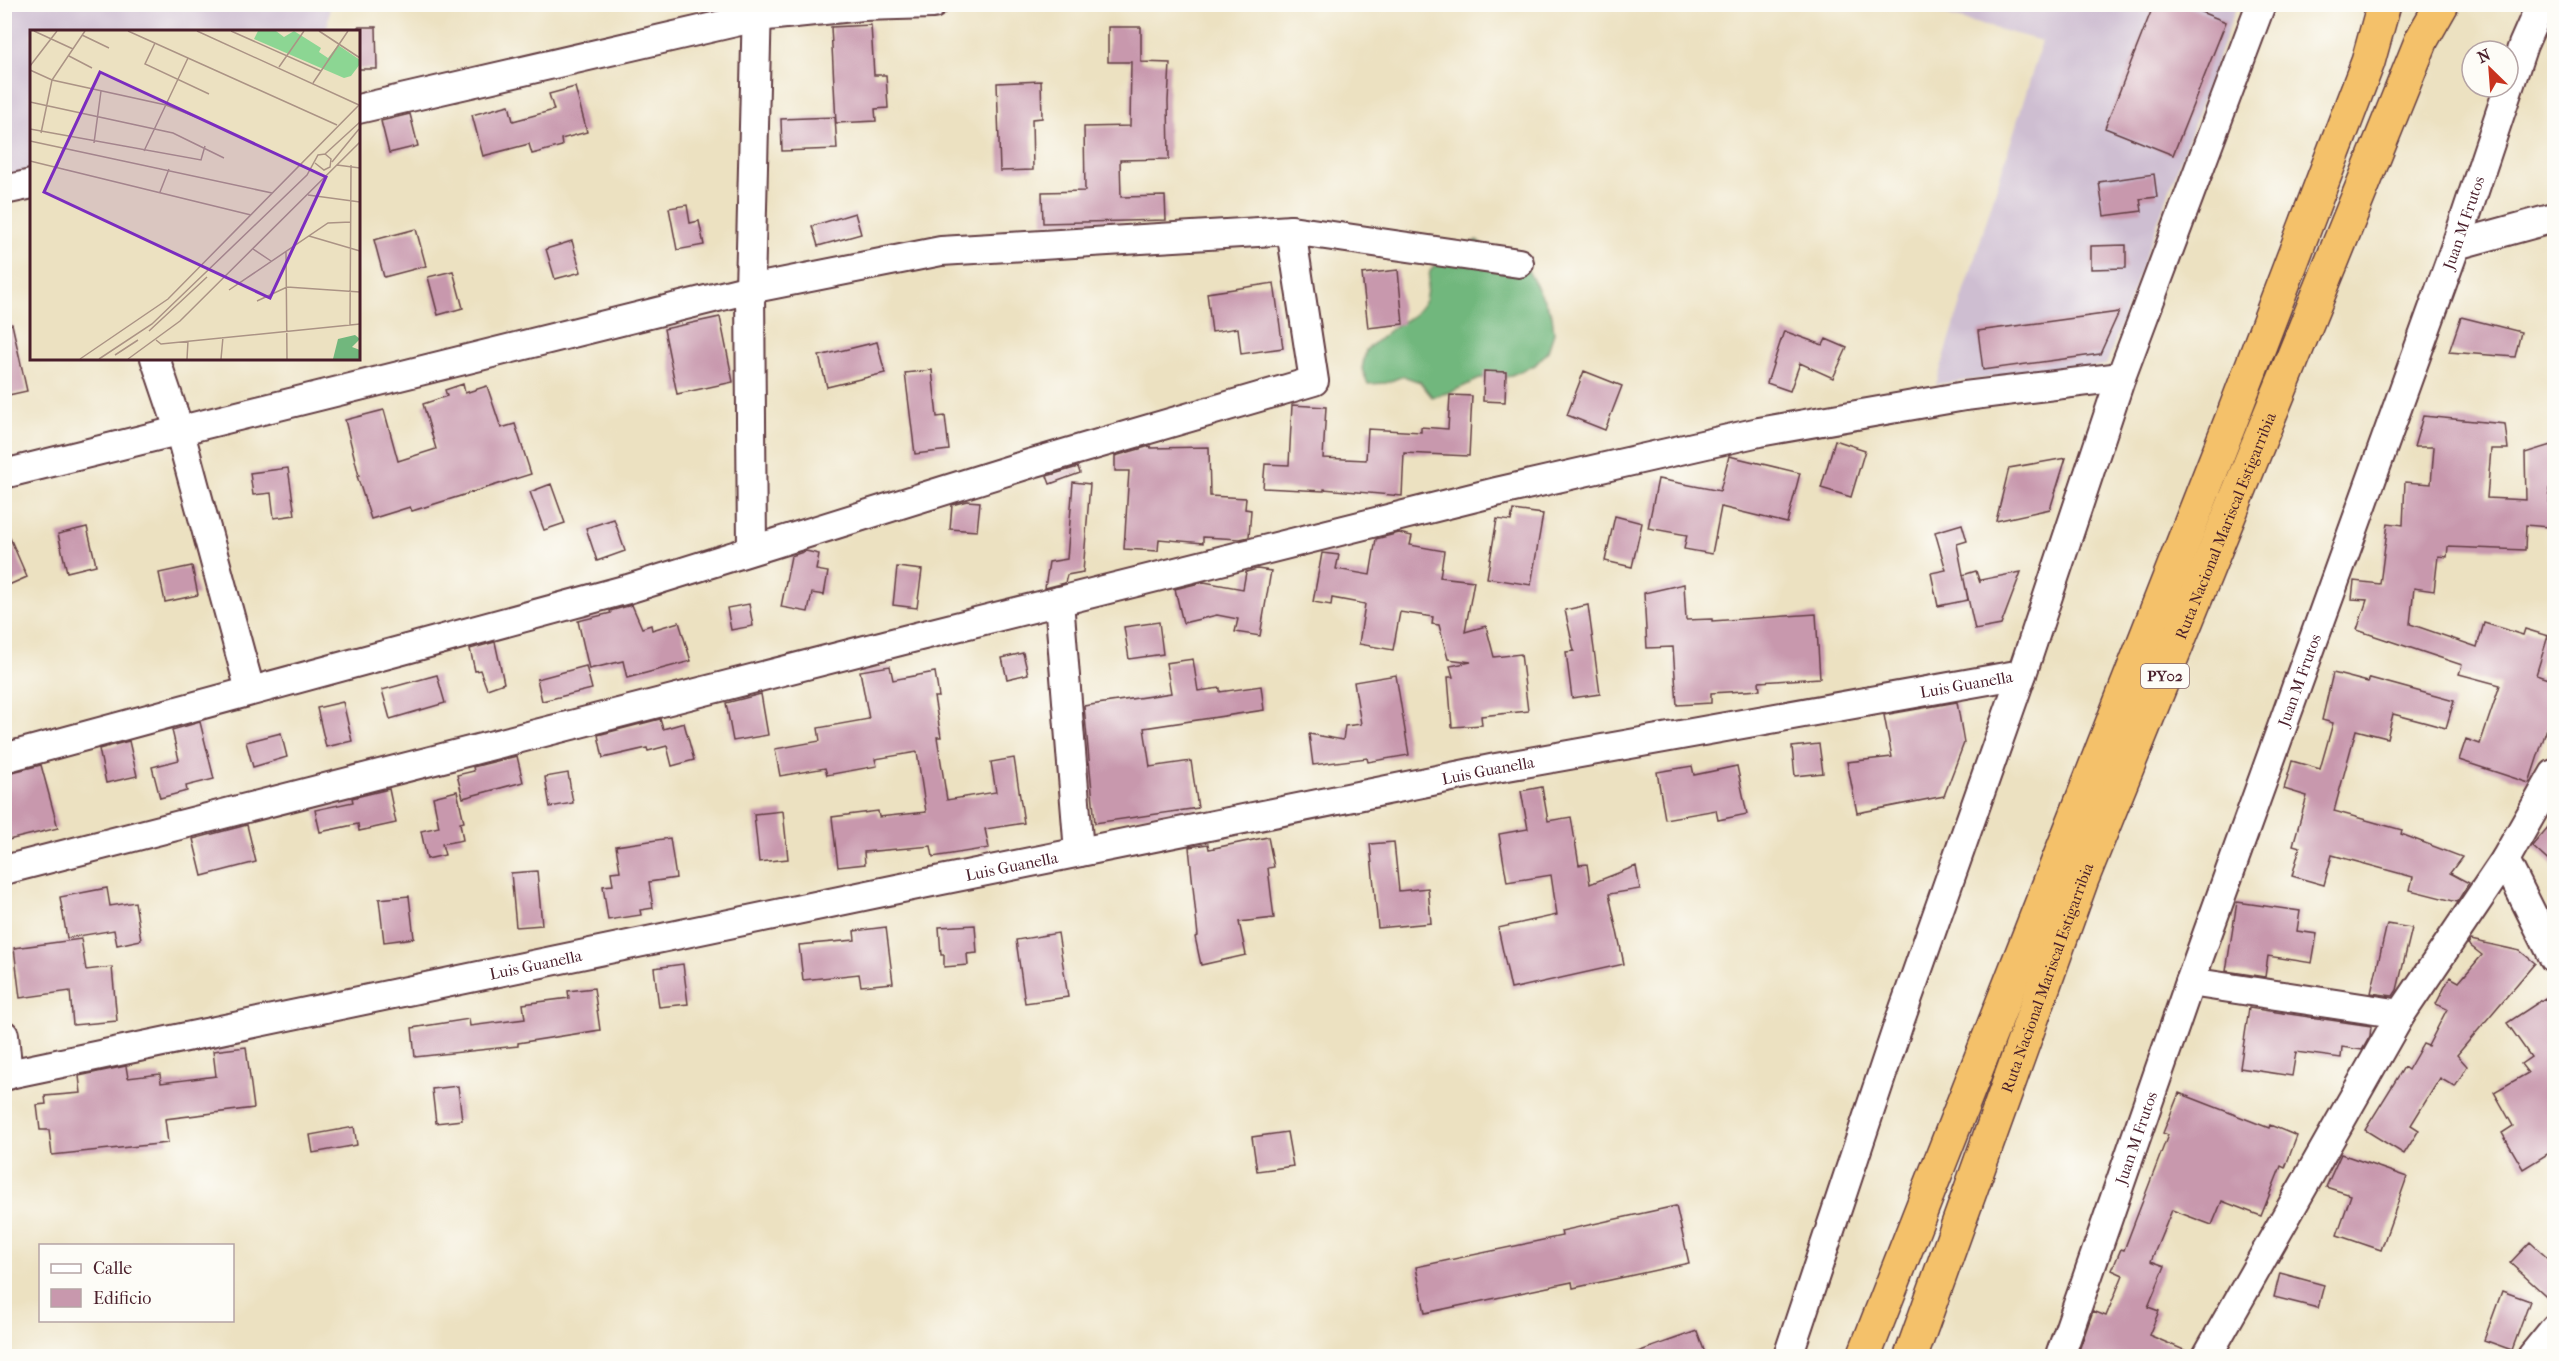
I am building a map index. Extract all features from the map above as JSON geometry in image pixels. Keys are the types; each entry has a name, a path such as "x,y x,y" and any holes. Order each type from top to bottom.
{"highway":[{"name":"Ruta Nacional Mariscal Estigarribia","path":"1864,1356 2232,418 2368,62 2384,4"},
{"name":"Ruta Nacional Mariscal Estigarribia","path":"1911,1356 2082,879 2422,39 2442,4"}],"street":[{"path":"360,109 757,11 933,4"},
{"path":"1788,1356 1899,1023 2022,674 2121,377 2261,4"},
{"name":"Juan M Frutos","path":"2060,1356 2190,982 2456,244 2523,45 2541,4"},
{"path":"752,549 750,289 757,11"},
{"path":"4,190 30,184"},
{"path":"2456,244 2554,218"},
{"path":"4,758 628,589 1018,467 1314,381 1291,230"},
{"path":"4,474 750,289 942,251 1291,230 1519,263"},
{"path":"156,360 179,429 250,690"},
{"path":"4,870 1059,601 1497,492 1759,432 1965,396 2121,377"},
{"path":"1059,601 1079,852"},
{"name":"Luis Guanella","path":"6,1075 1079,852 1496,768 2022,674"},
{"path":"2207,1356 2402,1014 2505,860 2554,774"},
{"path":"2505,860 2554,958"},
{"path":"2190,982 2402,1014"},
{"path":"4,1035 6,1075"},
{"path":"2532,1356 2554,1329"}],"shaded area":[{"path":"5,5 330,5 327,30 30,30 30,174 5,179"},
{"path":"1907,5 2237,5 2106,365 1936,384 2042,41"}],"green space":[{"path":"1477,240 1490,253 1525,265 1552,315 1554,333 1548,351 1535,365 1502,379 1484,377 1451,392 1432,397 1420,382 1403,376 1386,383 1368,384 1362,369 1366,350 1395,326 1413,316 1425,301 1430,271 1443,257"}],"building":[{"path":"2154,4 2181,4 2226,22 2173,155 2105,128"},
{"path":"871,25 874,75 886,75 888,108 875,109 876,121 836,123 831,27"},
{"path":"358,27 376,27 377,69 360,69 360,30"},
{"path":"1108,27 1141,27 1141,62 1170,63 1169,159 1120,160 1121,197 1165,196 1166,220 1043,223 1042,192 1085,191 1084,127 1130,126 1131,62 1108,62"},
{"path":"1041,81 1042,118 1032,119 1033,170 1000,171 997,83"},
{"path":"575,87 587,132 561,139 562,146 532,154 529,144 483,156 472,115 509,105 513,121 554,110 549,94"},
{"path":"410,114 418,146 389,153 381,121"},
{"path":"835,117 837,149 782,151 781,119"},
{"path":"2154,174 2157,197 2140,199 2142,211 2104,216 2099,182"},
{"path":"687,205 690,223 699,221 704,245 677,250 669,208"},
{"path":"855,213 861,234 818,246 812,226"},
{"path":"416,229 426,266 384,277 374,240"},
{"path":"572,241 581,272 555,279 546,249"},
{"path":"2126,245 2126,268 2091,269 2091,246"},
{"path":"1398,270 1403,324 1368,328 1362,274"},
{"path":"453,271 463,308 438,315 428,277"},
{"path":"1274,283 1283,348 1241,354 1238,328 1212,332 1207,293"},
{"path":"2119,312 2100,354 1983,370 1978,331"},
{"path":"720,317 733,382 677,394 664,329"},
{"path":"2461,317 2521,332 2515,357 2449,352"},
{"path":"12,324 27,391 4,396 4,325"},
{"path":"1784,331 1823,345 1826,339 1847,348 1833,378 1800,363 1790,391 1767,383"},
{"path":"877,342 885,373 827,387 819,356"},
{"path":"932,370 937,417 945,416 949,450 915,454 905,373"},
{"path":"1484,371 1506,372 1505,402 1483,401"},
{"path":"1584,371 1622,386 1605,430 1567,415"},
{"path":"463,384 465,393 487,386 501,428 515,424 531,474 412,511 410,507 371,519 357,476 359,476 345,420 384,410 398,461 436,449 423,404 447,396 445,390"},
{"path":"1450,395 1472,396 1469,456 1404,453 1402,496 1324,489 1324,491 1263,488 1265,464 1289,465 1292,405 1326,407 1323,458 1366,460 1368,429 1421,432 1421,427 1448,429"},
{"path":"2423,416 2505,424 2508,449 2491,449 2487,498 2526,500 2525,453 2554,444 2554,487 2550,488 2548,527 2526,525 2525,550 2448,547 2447,557 2438,556 2434,591 2414,588 2410,624 2477,647 2484,623 2523,635 2525,629 2548,636 2536,675 2554,681 2554,707 2529,783 2459,760 2466,739 2480,744 2500,685 2459,674 2462,665 2357,630 2367,600 2352,599 2354,581 2380,584 2388,523 2403,525 2405,482 2431,484 2434,447 2414,447"},
{"path":"1835,440 1865,450 1851,497 1821,488"},
{"path":"1150,446 1151,448 1209,447 1210,496 1246,498 1245,509 1251,510 1249,537 1240,539 1203,537 1203,543 1159,539 1158,551 1124,549 1129,471 1115,471 1115,456"},
{"path":"1729,456 1800,473 1787,523 1721,507 1712,554 1684,549 1687,535 1648,528 1658,479 1720,491"},
{"path":"2066,458 2050,509 1996,521 2009,468"},
{"path":"1078,467 1080,473 1050,484 1047,476"},
{"path":"288,468 295,515 274,518 271,493 253,495 250,473"},
{"path":"1073,482 1090,484 1083,572 1067,575 1065,583 1045,588 1049,562 1067,559"},
{"path":"551,484 565,523 544,530 530,492"},
{"path":"967,501 980,502 977,531 950,529 952,505"},
{"path":"1513,510 1543,514 1531,585 1487,578 1497,519 1511,521"},
{"path":"1615,516 1642,523 1632,567 1605,561"},
{"path":"614,519 625,551 597,561 586,528"},
{"path":"4,524 27,577 4,587"},
{"path":"1962,524 1967,541 1957,544 1968,600 1938,606 1931,573 1946,570 1935,532"},
{"path":"87,527 96,565 67,572 58,534"},
{"path":"1399,533 1412,536 1410,545 1444,551 1440,577 1474,581 1465,632 1486,626 1494,657 1521,654 1528,711 1481,716 1482,725 1452,727 1448,677 1453,677 1450,666 1471,662 1448,659 1439,625 1432,624 1433,617 1400,612 1393,650 1359,644 1365,604 1332,598 1331,605 1313,602 1322,553 1339,555 1336,569 1370,575 1376,539"},
{"path":"806,551 819,554 816,570 828,572 824,595 812,593 808,612 781,607 791,556"},
{"path":"192,566 198,595 165,602 159,573"},
{"path":"897,567 922,570 917,608 893,605"},
{"path":"1257,569 1271,571 1260,636 1235,632 1238,619 1217,615 1183,623 1175,589 1204,582 1243,589 1246,572"},
{"path":"1976,571 1980,583 1980,580 2021,572 2001,625 1975,630 1963,575"},
{"path":"1684,584 1686,620 1712,619 1712,621 1816,614 1820,678 1759,682 1760,690 1711,693 1711,703 1677,705 1673,647 1647,648 1644,593"},
{"path":"749,604 753,626 731,630 727,608"},
{"path":"632,605 642,628 651,625 652,630 679,622 691,661 627,678 623,661 589,669 578,621"},
{"path":"1588,605 1600,694 1572,698 1566,652 1574,651 1565,610"},
{"path":"1159,622 1163,654 1129,659 1124,627"},
{"path":"495,642 504,683 487,689 480,670 475,671 470,649"},
{"path":"1023,653 1028,674 1007,679 1002,658"},
{"path":"1193,659 1198,691 1220,688 1220,692 1261,686 1264,710 1144,728 1150,767 1191,761 1198,808 1095,823 1084,706 1171,693 1166,663"},
{"path":"586,666 592,689 542,701 537,679"},
{"path":"890,666 893,680 935,672 939,697 934,697 941,737 937,737 947,800 996,792 991,762 1014,758 1024,823 985,829 989,848 933,857 931,846 864,852 865,864 838,867 832,817 878,811 879,817 926,812 917,752 875,759 877,766 827,775 825,768 780,776 775,749 820,741 818,728 869,719 860,671"},
{"path":"2333,673 2368,682 2370,678 2454,701 2446,728 2393,714 2387,738 2356,730 2334,811 2402,830 2401,834 2462,857 2450,873 2469,883 2457,902 2410,890 2413,877 2332,855 2324,885 2292,876 2300,847 2293,845 2307,796 2284,789 2292,761 2320,769 2333,723 2322,720"},
{"path":"437,675 445,703 390,719 382,690"},
{"path":"1396,675 1409,755 1368,762 1367,758 1313,765 1309,734 1343,740 1345,726 1361,724 1354,682"},
{"path":"761,694 768,735 733,741 726,703"},
{"path":"343,702 352,741 326,747 317,708"},
{"path":"1957,702 1964,743 1944,796 1857,813 1847,762 1892,757 1884,715"},
{"path":"660,719 663,729 684,723 694,760 672,766 667,746 603,758 598,735"},
{"path":"200,722 214,779 186,786 187,791 160,798 152,767 179,760 172,730"},
{"path":"281,733 287,757 253,767 246,742"},
{"path":"129,741 137,776 106,783 99,749"},
{"path":"1819,744 1823,773 1795,776 1792,747"},
{"path":"517,756 523,782 463,798 457,775 474,771 473,767"},
{"path":"41,765 58,828 4,841 4,774"},
{"path":"1692,766 1694,775 1737,766 1747,814 1718,820 1716,810 1665,819 1657,772"},
{"path":"568,773 573,803 550,807 545,777"},
{"path":"1542,787 1548,821 1571,817 1579,865 1587,864 1590,884 1636,866 1640,889 1609,894 1624,964 1511,989 1498,928 1557,915 1551,875 1507,882 1499,834 1528,829 1521,791"},
{"path":"389,789 396,823 359,831 358,824 320,832 315,810 353,802 352,798"},
{"path":"457,791 464,822 460,823 463,840 442,844 445,855 427,859 421,831 439,827 433,797"},
{"path":"783,811 788,859 759,862 754,814"},
{"path":"2554,820 2554,866 2532,846"},
{"path":"247,825 256,862 202,876 193,839"},
{"path":"1268,837 1274,867 1268,868 1274,918 1239,922 1246,955 1201,965 1195,937 1198,936 1189,847 1208,844 1209,849"},
{"path":"670,838 676,878 649,882 653,908 640,910 641,915 608,920 603,886 613,885 611,872 620,871 616,846"},
{"path":"1394,842 1399,891 1428,888 1431,923 1378,928 1370,844"},
{"path":"537,871 542,925 516,927 511,873"},
{"path":"107,888 110,906 135,902 141,940 117,945 114,930 67,938 60,897"},
{"path":"409,896 414,938 384,942 379,899"},
{"path":"2237,902 2300,911 2297,931 2317,934 2312,963 2268,956 2265,977 2226,971"},
{"path":"2387,924 2412,928 2397,990 2393,996 2371,993"},
{"path":"975,925 977,953 967,954 968,965 944,967 939,927"},
{"path":"886,927 893,983 861,986 859,974 803,980 799,945 855,940 854,931"},
{"path":"1058,933 1068,997 1025,1003 1016,940"},
{"path":"81,939 86,970 112,967 117,1021 73,1025 70,991 20,998 14,948"},
{"path":"2471,940 2520,951 2535,963 2457,1055 2467,1066 2455,1087 2440,1078 2411,1125 2419,1130 2404,1154 2365,1130 2404,1067 2408,1070 2423,1044 2428,1046 2447,1009 2436,1004 2450,977 2459,982 2482,955 2468,944"},
{"path":"683,964 688,1004 659,1007 654,968"},
{"path":"594,988 600,1030 518,1043 518,1046 415,1057 412,1028 469,1019 470,1026 525,1019 523,1004 569,998 568,991"},
{"path":"2545,998 2554,1012 2554,1150 2523,1169 2502,1133 2513,1126 2494,1092 2528,1073 2521,1064 2531,1057 2507,1023"},
{"path":"2249,1008 2371,1026 2370,1036 2362,1050 2342,1047 2341,1058 2296,1052 2292,1076 2240,1068"},
{"path":"246,1047 254,1108 165,1119 168,1143 52,1155 49,1130 40,1130 37,1105 46,1104 45,1096 81,1093 79,1076 126,1066 128,1078 160,1074 161,1083 216,1076 213,1051"},
{"path":"458,1086 462,1120 436,1123 432,1089"},
{"path":"2179,1093 2269,1128 2270,1125 2297,1136 2285,1168 2281,1166 2261,1216 2222,1201 2212,1225 2172,1210 2151,1261 2165,1266 2148,1307 2159,1311 2149,1335 2191,1353 2191,1356 2077,1356 2093,1311 2106,1316 2123,1275 2112,1270 2121,1249 2124,1250 2168,1135 2163,1133"},
{"path":"354,1127 357,1145 313,1153 310,1135"},
{"path":"1287,1132 1293,1166 1257,1171 1252,1137"},
{"path":"2341,1154 2407,1177 2381,1250 2337,1235 2351,1195 2326,1187"},
{"path":"1676,1206 1689,1263 1573,1288 1572,1282 1425,1313 1416,1267 1562,1236 1561,1231"},
{"path":"2530,1242 2554,1264 2554,1303 2510,1263"},
{"path":"2280,1273 2324,1285 2318,1308 2274,1297"},
{"path":"2502,1291 2530,1301 2512,1350 2484,1340"},
{"path":"1697,1331 1705,1353 1695,1356 1633,1356 1632,1354"}]}
